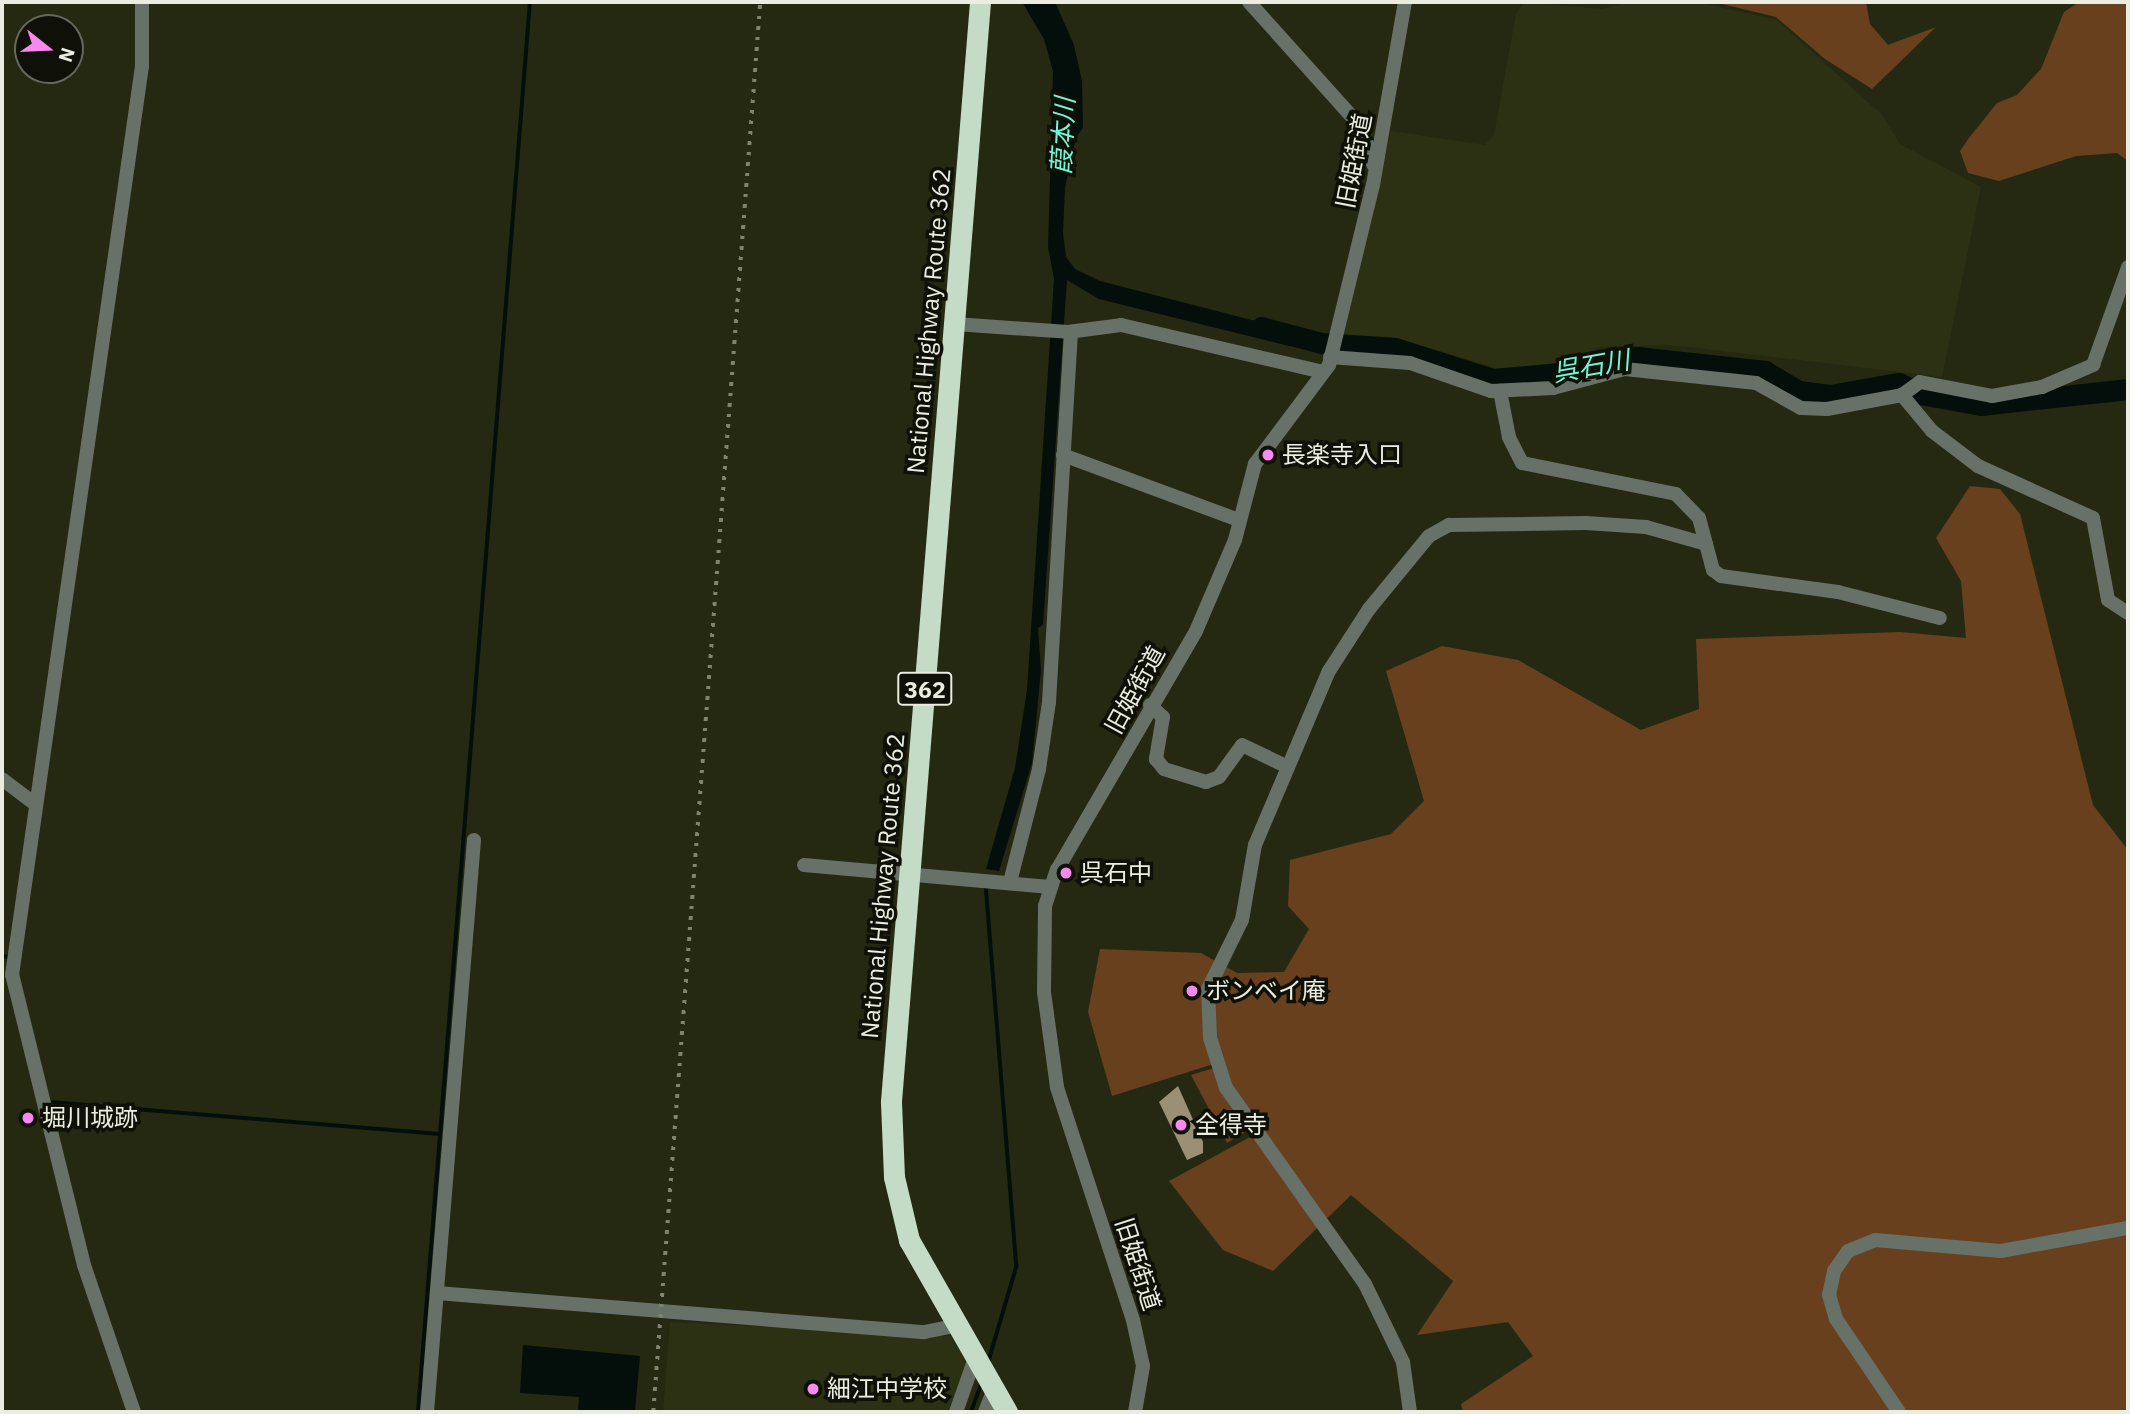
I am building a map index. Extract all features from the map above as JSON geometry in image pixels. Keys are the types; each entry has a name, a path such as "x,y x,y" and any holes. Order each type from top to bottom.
{"highway":[{"name":"National Highway Route 362","path":"980,2 891,1102 894,1177 909,1240 1007,1412"}],"street":[{"path":"134,1412 83,1265 12,975 34,803 142,66 142,2"},
{"path":"1249,2 1362,128 1373,165"},
{"name":"旧姫街道","path":"1135,1412 1143,1366 1133,1320 1057,1087 1044,992 1044,916 1050,887 1150,705 1196,631 1223,573 1255,464 1323,372 1331,354 1373,185 1373,165 1405,2"},
{"path":"1331,354 1410,363 1464,385 1500,391 1553,388 1625,369 1756,383 1801,408 1828,409 1903,394 1920,383 1992,396 2042,387 2094,365 2128,267"},
{"path":"955,324 1070,332 1121,325 1323,372"},
{"path":"1007,881 1039,769 1049,702 1070,332"},
{"path":"1500,391 1509,437 1522,463 1676,495 1699,518 1713,570 1721,576 1838,592 1940,618"},
{"path":"1903,394 1932,431 1978,466 2093,518 2108,600 2128,613"},
{"path":"1063,455 1240,520"},
{"path":"1410,1412 1393,1335 1365,1284 1238,1110 1210,1038 1208,989 1242,920 1255,845 1329,671 1356,627 1415,550 1449,525 1646,527 1706,544"},
{"path":"1150,705 1163,717 1156,760 1164,769 1206,782 1219,777 1242,745 1288,767"},
{"path":"2,779 34,803"},
{"path":"427,1412 474,840"},
{"path":"804,865 1007,881 1050,887"},
{"path":"1899,1412 1836,1320 1829,1295 1834,1271 1848,1251 1875,1240 2001,1251 2128,1228"},
{"path":"437,1293 924,1332 956,1326"},
{"path":"956,1412 975,1358"},
{"path":"985,1412 994,1389"}],"shaded area":[{"path":"1524,2 1602,9 1629,2 1697,2 1777,20 1882,115 1900,144 1981,187 1942,377 1672,345 1601,347 1557,364 1510,372 1392,337 1344,335 1391,131 1485,145 1494,135 1516,14"},
{"path":"1714,2 1866,2 1870,24 1888,45 1936,27 1872,89 1825,59 1776,17"},
{"path":"2079,2 2128,2 2128,161 2117,153 2076,156 1999,181 1968,173 1960,151 1997,103 2017,95 2041,69 2064,12"},
{"path":"1970,486 2000,489 2020,514 2093,805 2128,850 2128,1412 1463,1412 1461,1404 1533,1356 1508,1322 1417,1335 1453,1281 1351,1195 1273,1271 1223,1250 1169,1181 1250,1137 1223,1061 1112,1096 1088,1012 1100,949 1201,953 1237,973 1284,972 1309,929 1288,906 1290,860 1391,834 1424,801 1386,671 1442,646 1518,660 1641,730 1699,709 1696,639 1900,632 1966,638 1961,581 1936,538"},
{"path":"1214,1068 1245,1132 1227,1143 1191,1075"},
{"name":"細江中学校","path":"670,1322 951,1336 969,1366 953,1412 663,1412"}],"water":[{"name":"葭本川","path":"1022,2 1055,2 1074,45 1082,81 1083,128 1076,137 1065,188 1063,233 1066,257 1075,269 1100,281 1287,329 1289,346 1099,299 1067,280 1043,625 1038,628 1041,670 1032,763 999,871 986,869 1015,768 1027,690 1054,279 1048,247 1053,71 1044,39"},
{"path":"523,1345 640,1356 635,1412 578,1411 579,1397 520,1393"}],"building":[{"name":"全得寺","path":"1178,1086 1203,1142 1203,1153 1187,1160 1159,1102"}],"waterway":[{"path":"418,1412 530,2"},
{"name":"呉石川","path":"1261,327 1321,343 1395,348 1493,379 1570,372 1637,357 1765,371 1798,391 1830,395 1899,383 1920,394 1981,405 2128,389"},
{"path":"986,884 1017,1266 989,1361"},
{"path":"2,956 11,957"},
{"path":"50,1102 440,1134"},
{"path":"971,1412 982,1381"}],"railway":[{"path":"653,1412 760,2"}],"place":[{"name":"長楽寺入口","path":"1268,455"},
{"name":"呉石中","path":"1066,873"},
{"name":"ボンベイ庵","path":"1192,991"},
{"name":"堀川城跡","path":"28,1118"},
{"name":"全得寺","path":"1181,1125"},
{"name":"細江中学校","path":"813,1389"}]}
